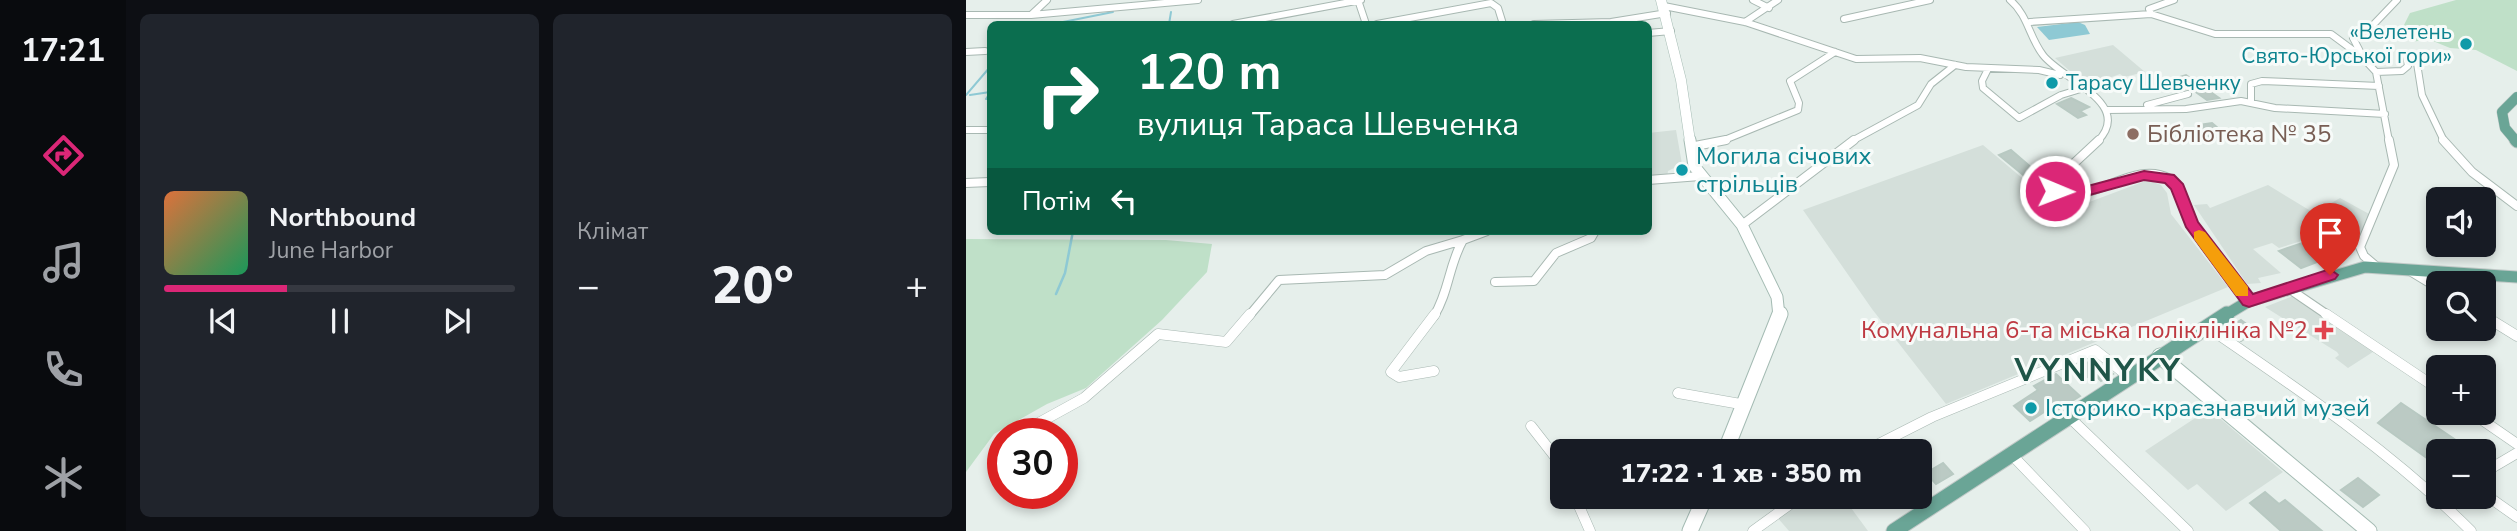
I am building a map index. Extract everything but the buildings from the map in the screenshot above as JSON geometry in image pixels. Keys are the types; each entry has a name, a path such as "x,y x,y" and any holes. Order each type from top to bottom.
{"main road":[{"path":"2517,97 2502,112 2502,121 2517,142"},
{"path":"1894,531 2067,415 2249,301 2351,269 2377,267 2517,277"}],"street":[{"path":"1031,15 1047,0"},
{"path":"966,15 1031,15 1198,0"},
{"path":"1249,21 1359,0 1365,21"},
{"path":"1753,0 1769,8"},
{"path":"1745,22 1778,0"},
{"path":"1844,19 1930,0"},
{"path":"2010,0 2023,10 2041,53 2063,76"},
{"path":"2151,14 2149,9 2174,0"},
{"path":"2364,59 2353,38 2373,25 2397,0"},
{"path":"1393,21 1491,3 1497,8 1502,21"},
{"path":"1664,6 1688,118 1694,166 1742,225 1777,297 1780,314 1732,439"},
{"path":"1614,21 1664,6 1745,22 1856,59 1920,58 1988,69 2039,70 2063,76 2084,88 2107,110 2109,117 2107,131 2056,180 2055,191 2068,196 2144,175 2169,179 2178,187 2191,224 2249,301"},
{"path":"2030,22 2151,14 2215,34 2337,36 2376,72 2394,165 2360,247 2364,256 2377,267"},
{"path":"1652,33 1671,31"},
{"path":"966,52 985,51"},
{"path":"1690,147 1715,144 1798,110 1799,103 1790,80 1835,52"},
{"path":"2376,72 2402,71 2408,66 2406,55 2416,57 2419,84 2432,127 2444,145 2476,177 2517,206"},
{"path":"1742,225 1860,136 1919,105 1931,84 1955,65"},
{"path":"1988,69 1982,81 1983,88 2019,118 2024,118 2061,95 2084,88"},
{"path":"2251,101 2251,84 2262,80 2379,86"},
{"path":"2145,107 2147,104 2188,94"},
{"path":"2107,110 2145,107 2186,109 2251,101 2275,108 2385,114"},
{"path":"966,130 987,131"},
{"path":"1652,181 1700,176"},
{"path":"966,183 987,183"},
{"path":"1048,418 1084,398 1158,334 1226,342 1279,280 1385,275 1426,251 1476,235"},
{"path":"1495,282 1534,281 1556,253 1593,235"},
{"path":"1434,371 1399,377 1391,372 1401,364 1444,301 1451,262 1463,240"},
{"path":"2406,269 2426,281"},
{"path":"2288,288 2426,381"},
{"path":"2496,324 2517,336"},
{"path":"2206,326 2291,384 2426,485"},
{"path":"1889,439 1933,417 2095,350 2128,376"},
{"path":"2160,356 2370,531"},
{"path":"1678,393 1746,405"},
{"path":"2067,415 2188,531"},
{"path":"2489,425 2517,444"},
{"path":"1531,426 1550,450"},
{"path":"2010,453 2085,531"},
{"path":"2496,465 2517,453"},
{"path":"2496,503 2517,517"},
{"path":"1580,509 1590,531"},
{"path":"1690,531 1700,509"},
{"path":"1753,531 1783,509"},
{"path":"2451,509 2471,531"}],"shaded area":[{"path":"2113,45 2145,72 2124,77 2120,74 2087,86 2055,58"},
{"path":"1676,130 1682,164 1668,171 1667,177 1652,177 1652,133"},
{"path":"1983,145 2059,209 2084,204 2148,180 2161,185 2167,193 2171,214 2228,287 1946,404 1872,309 1803,210"},
{"path":"2268,185 2314,213 2340,198 2371,215 2357,246 2346,244 2326,249 2311,238 2279,248 2272,243 2253,249 2281,273 2258,278 2261,283 2247,284 2194,205 2207,204 2210,208"},
{"name":"Комунальна 6-та міська поліклініка №2","path":"2293,296 2376,350 2348,368 2335,358 2339,355 2337,352 2265,307"},
{"path":"2209,409 2283,472 2226,511 2197,484 2188,490 2145,451"},
{"path":"1787,509 1852,509 1868,531 1789,531 1777,517"}],"green space":[{"path":"2456,0 2517,0 2517,71 2476,50 2450,48 2428,39 2412,42 2400,33 2410,13"},
{"path":"966,239 1166,240 1212,244 1207,272 1162,320 1086,388 1047,404 1022,418 987,418 987,444 966,472"}],"water":[{"path":"2078,22 2085,25 2090,34 2049,40 2037,27"}],"waterway":[{"path":"1068,21 1113,12"},
{"path":"1170,21 1171,12"},
{"path":"966,95 987,70"},
{"path":"970,95 987,92"},
{"path":"1056,294 1065,273 1072,235"}],"slow traffic":[{"path":"2199,235 2242,291"}],"place":[{"name":"«Велетень Свято-Юрської гори»","path":"2466,44"},
{"name":"Тарасу Шевченку","path":"2052,83"},
{"name":"Бібліотека № 35","path":"2133,134"},
{"name":"Могила січових стрільців","path":"1682,170"},
{"name":"Комунальна 6-та міська поліклініка №2","path":"2324,330"},
{"name":"Історико-краєзнавчий музей","path":"2031,408"}],"district":[{"name":"VYNNYKY","path":"2098,370"}],"route":[{"path":"2055,191 2061,195 2075,195 2144,175 2169,179 2178,187 2183,208 2191,224 2249,301 2330,275"}]}
